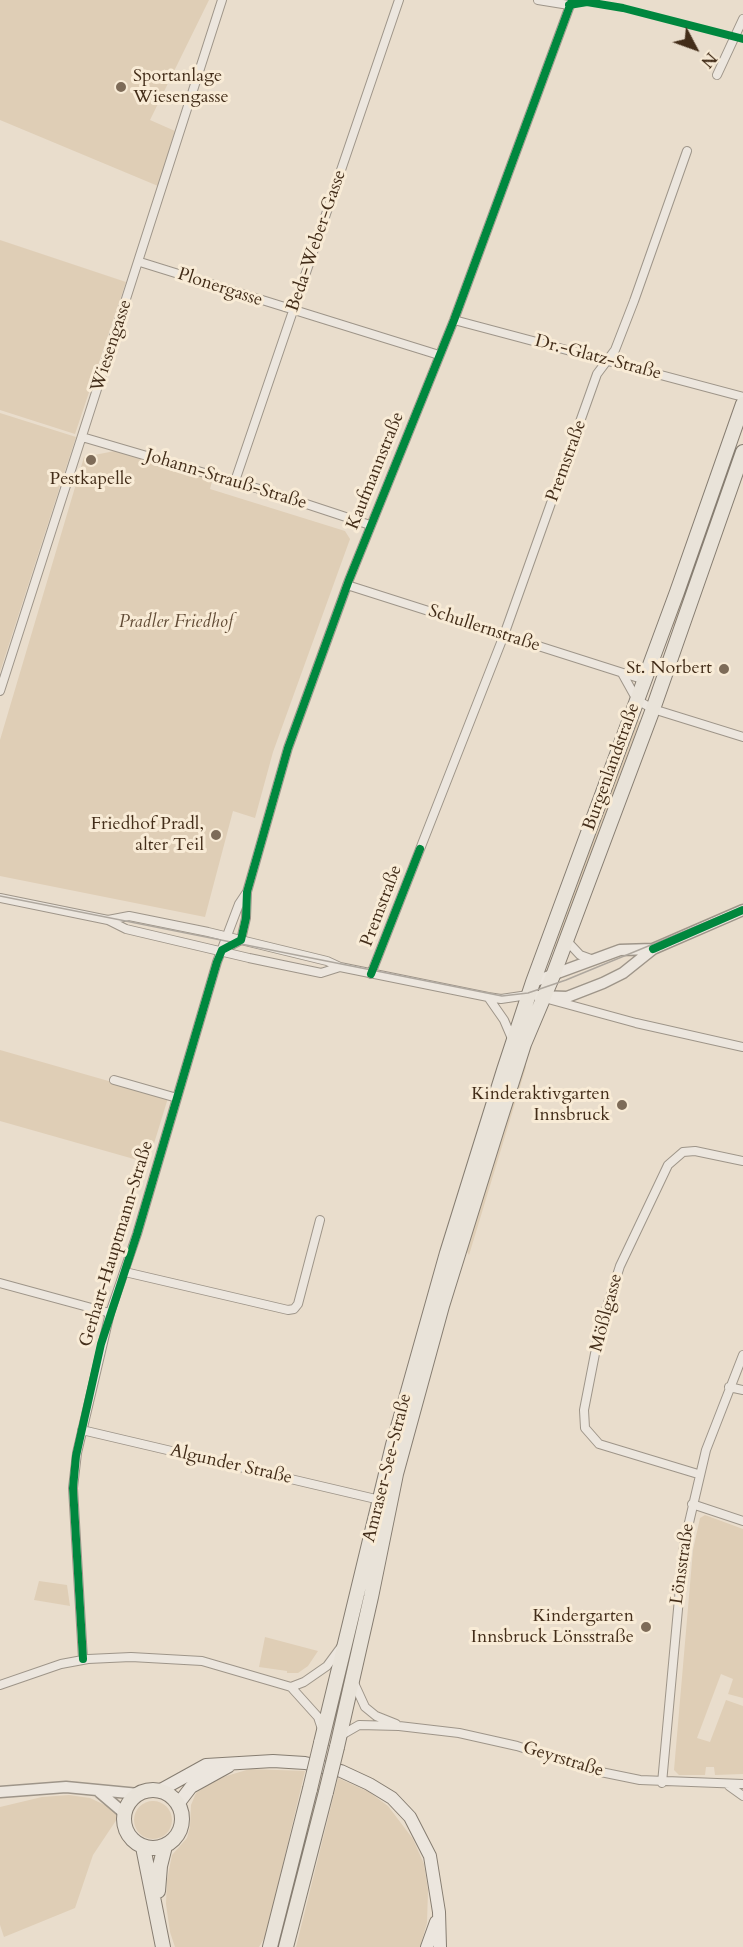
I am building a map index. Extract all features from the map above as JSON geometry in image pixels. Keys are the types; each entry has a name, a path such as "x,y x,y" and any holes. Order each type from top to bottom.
{"main road":[{"name":"Burgenlandstraße","path":"531,988 645,680 743,404"},
{"name":"Burgenlandstraße","path":"544,998 653,709 743,452"},
{"name":"Amraser-See-Straße","path":"270,1947 402,1412 447,1254 531,988"},
{"name":"Amraser-See-Straße","path":"288,1944 338,1742 388,1504 422,1376 516,1069 544,998"},
{"path":"163,1947 149,1866 143,1847 127,1833 124,1813 127,1805 139,1794 159,1791 206,1765 273,1761 305,1763 349,1774 392,1798 410,1817 430,1856 439,1912 440,1947"},
{"path":"178,1804 191,1788 232,1764"},
{"path":"157,1920 160,1866 165,1846 179,1832 182,1813 178,1804 159,1791"},
{"path":"143,1847 165,1846"},
{"path":"427,1947 439,1912"}],"street":[{"name":"Wiesengasse","path":"0,691 140,262 222,0"},
{"name":"Beda-Weber-Gasse","path":"235,481 399,0"},
{"path":"538,0 570,2"},
{"name":"Kaufmannstraße","path":"241,940 246,918 247,891 288,748 370,525 453,320 570,2"},
{"path":"717,75 743,19"},
{"name":"Premstraße","path":"371,974 504,635 597,374 615,350 687,152"},
{"name":"Plonergasse","path":"140,262 439,355"},
{"name":"Dr.-Glatz-Straße","path":"453,320 743,397"},
{"name":"Johann-Strauß-Straße","path":"82,437 235,481 370,525"},
{"name":"Schullernstraße","path":"347,585 645,680"},
{"path":"622,673 637,700 653,709 743,737"},
{"name":"Kaufmannstraße","path":"222,950 239,904 247,891"},
{"path":"0,898 108,920 126,929 320,973 340,967"},
{"path":"544,998 567,997 603,983 623,973 653,949 743,910"},
{"path":"108,920 129,916 226,936 371,974 488,997 509,998 531,988 554,973 620,950 653,949"},
{"path":"222,950 241,940"},
{"path":"566,940 580,955 591,959"},
{"name":"Gerhart-Hauptmann-Straße","path":"83,1659 72,1488 82,1430 110,1313 125,1272 222,950"},
{"path":"531,988 544,998 636,1023 743,1047"},
{"path":"509,998 531,988"},
{"path":"488,997 504,1020 513,1042"},
{"path":"114,1080 177,1098"},
{"name":"Mößlgasse","path":"698,1474 599,1444 585,1428 584,1410 600,1328 614,1283 668,1165 683,1152 694,1151 743,1161"},
{"path":"125,1272 288,1310 298,1304 320,1220"},
{"path":"0,1283 110,1313"},
{"name":"Lönsstraße","path":"663,1783 679,1590 692,1504 698,1474 743,1355"},
{"path":"729,1387 743,1390"},
{"name":"Algunder Straße","path":"82,1430 380,1500"},
{"path":"692,1504 743,1521"},
{"path":"291,1687 311,1678 327,1666 347,1636"},
{"path":"0,1685 83,1659 123,1657 202,1661 291,1687 318,1717 322,1738"},
{"name":"Geyrstraße","path":"352,1680 365,1707 376,1716 399,1726"},
{"name":"Geyrstraße","path":"338,1742 359,1725 399,1726 459,1733 517,1746 617,1776 663,1783 729,1786 743,1784"},
{"path":"0,1798 66,1786 139,1794"},
{"path":"729,1786 743,1796"},
{"path":"94,1788 124,1813"},
{"path":"0,1792 41,1790"}],"green space":[{"name":"Sportanlage Wiesengasse","path":"0,0 209,0 150,120 175,131 158,186 0,120"},
{"path":"0,240 126,282 75,434 0,410"},
{"path":"0,413 76,437 0,672"},
{"name":"Pradler Friedhof","path":"125,449 212,481 210,489 345,531 350,539 273,752 255,818 233,811 205,917 0,876 0,740 84,457"},
{"path":"728,467 676,624 673,626 672,624"},
{"path":"637,720 641,722 556,950 554,949"},
{"path":"0,1050 168,1098 148,1163 0,1121"},
{"path":"525,1059 526,1067 469,1255 466,1250"},
{"path":"705,1515 743,1529 743,1698 728,1694 733,1679 721,1674 697,1738 710,1742 726,1700 743,1706 743,1774 715,1775 714,1767 706,1767 705,1775 679,1775 674,1770 693,1550 700,1518"},
{"path":"39,1581 67,1585 70,1606 34,1600"},
{"path":"265,1637 318,1651 308,1666 298,1673 259,1667"},
{"path":"250,1769 305,1771 266,1935 259,1947 175,1947 170,1932 166,1904 167,1880 172,1855 187,1838 191,1805 196,1793 216,1779"},
{"path":"338,1778 369,1792 388,1806 413,1839 424,1864 428,1890 427,1923 420,1947 296,1947"},
{"path":"69,1795 90,1798 107,1806 116,1814 117,1819 93,1855 75,1908 4,1937 0,1925 0,1807 42,1797"},
{"path":"153,1801 167,1806 172,1820 167,1834 153,1839 139,1834 134,1820 139,1806"}],"tram line":[{"path":"0,896 502,996 528,993 566,980 743,907"}],"cycle path":[{"path":"83,1659 73,1488 76,1456 101,1344 137,1234 217,962 222,950 241,940 246,918 247,892 288,748 349,580 454,320 572,0"},
{"path":"569,5 587,2 623,8 743,39"},
{"path":"371,974 420,849"},
{"path":"653,949 743,910"}],"place":[{"name":"Sportanlage Wiesengasse","path":"121,87"},
{"name":"Pestkapelle","path":"91,460"},
{"name":"St. Norbert","path":"724,669"},
{"name":"Friedhof Pradl, alter Teil","path":"216,835"},
{"name":"Kinderaktivgarten Innsbruck","path":"622,1105"},
{"name":"Kindergarten Innsbruck Lönsstraße","path":"646,1627"}]}
